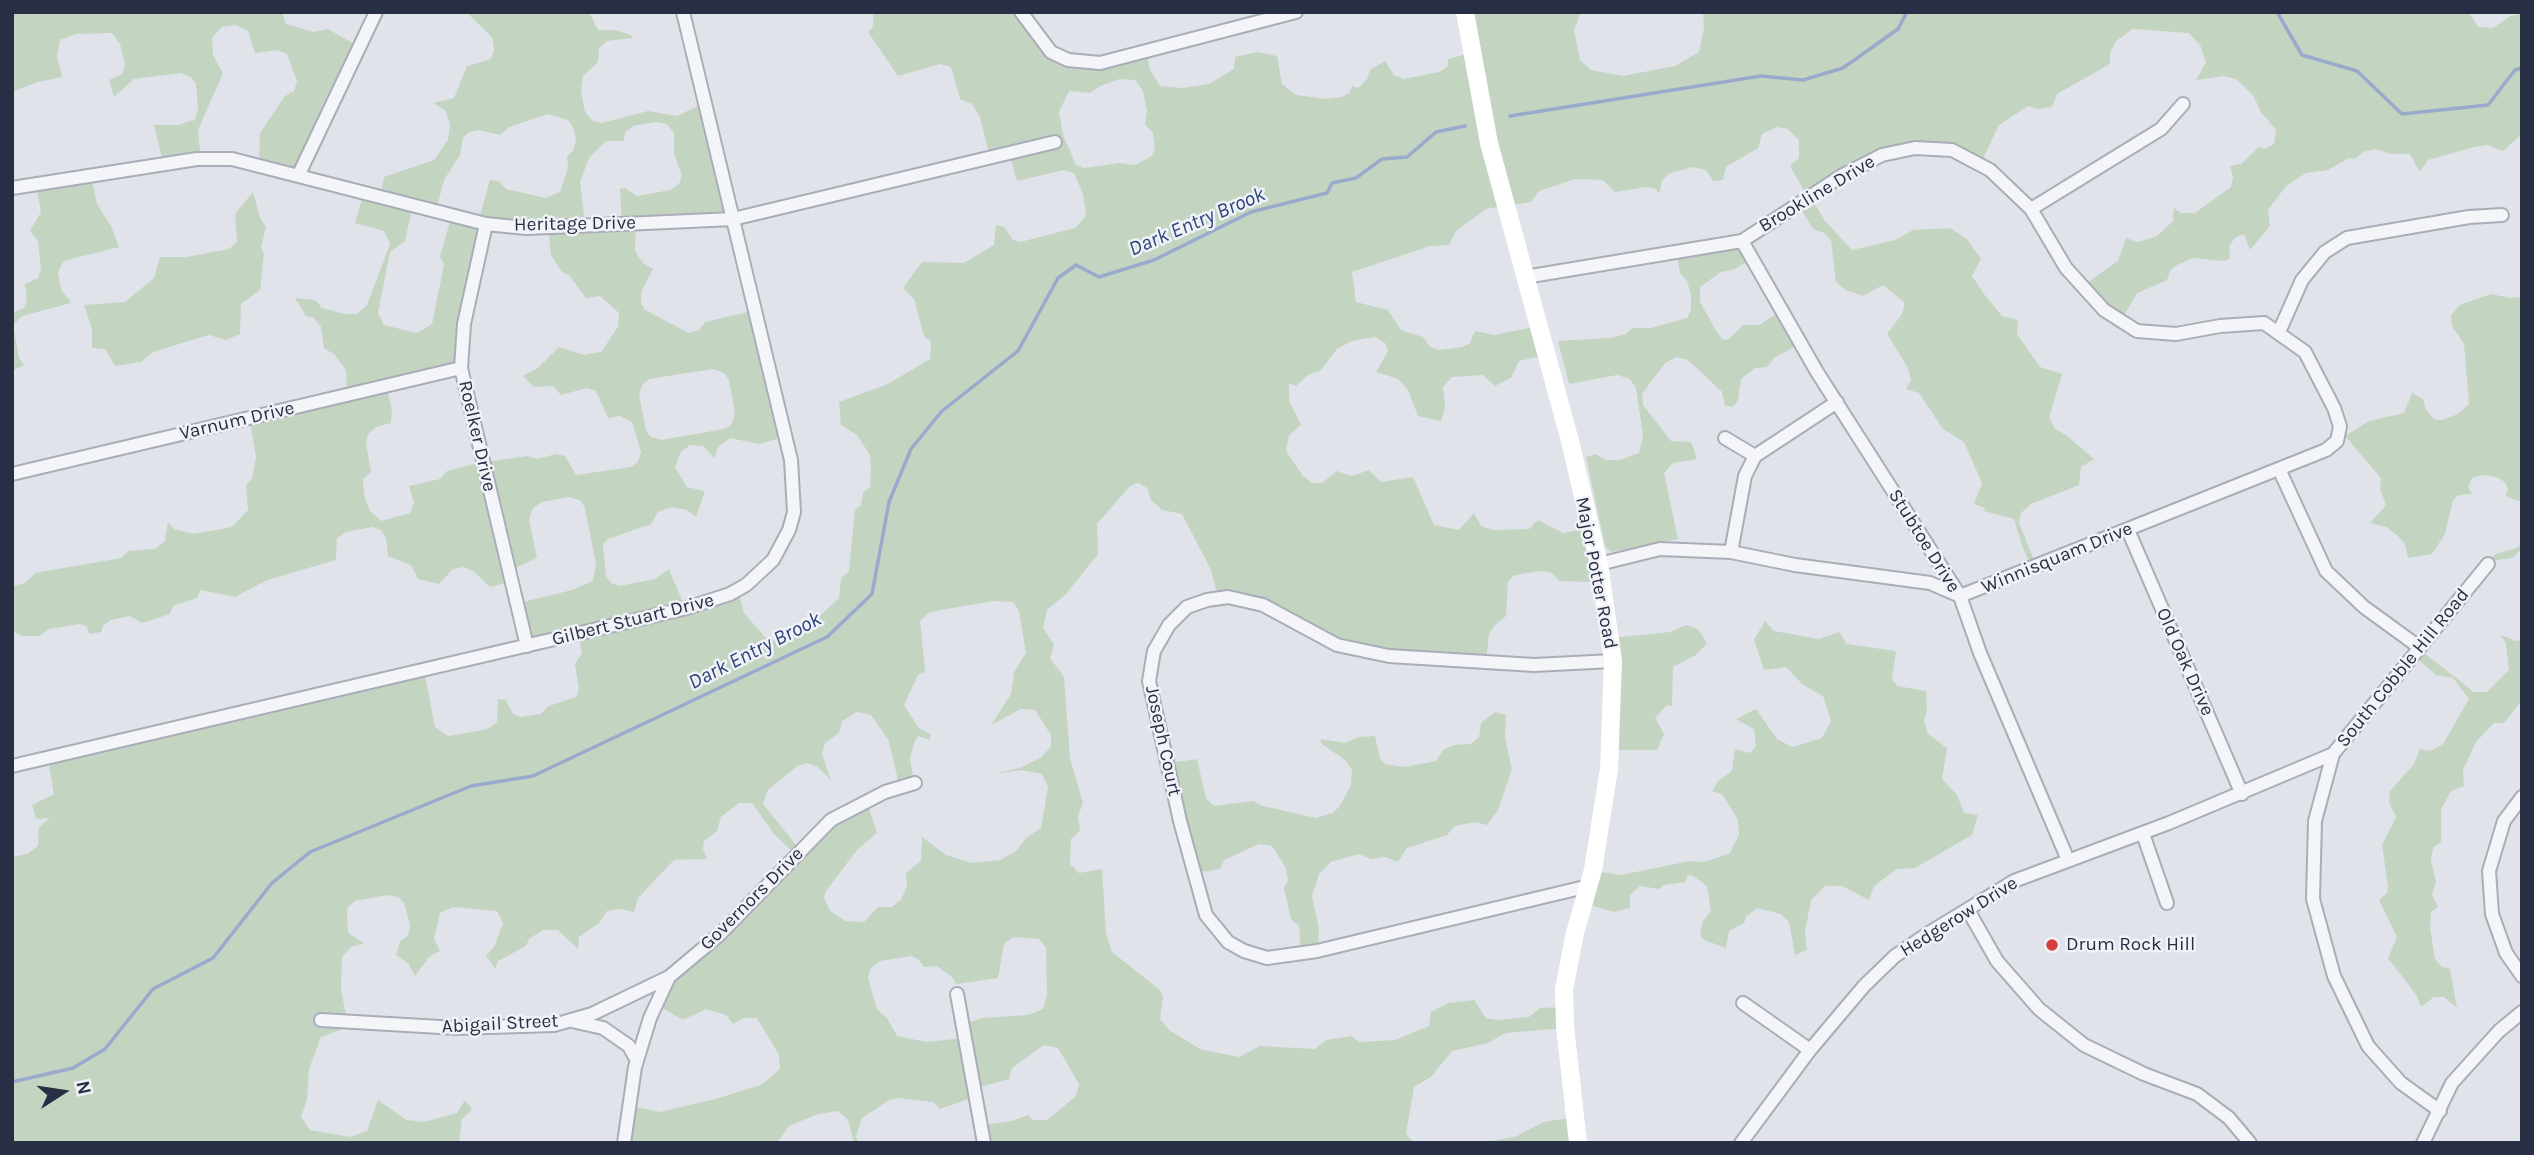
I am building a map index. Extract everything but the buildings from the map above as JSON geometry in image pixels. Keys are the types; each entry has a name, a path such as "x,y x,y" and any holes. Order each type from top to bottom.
{"street":[{"path":"299,174 376,12"},
{"name":"Gilbert Stuart Drive","path":"12,766 713,601 746,585 773,560 782,545 794,512 792,460 683,12"},
{"path":"1021,12 1051,52 1068,60 1100,64 1296,12"},
{"name":"Major Potter Road","path":"1465,12 1489,143 1599,564 1613,661 1609,769 1589,886 1574,934 1564,989 1565,1026 1578,1143"},
{"path":"2031,209 2161,129 2183,104"},
{"name":"Heritage Drive","path":"12,188 214,159 249,161 486,224 526,228 733,219 1055,142"},
{"name":"Brookline Drive","path":"1525,277 1742,241 1843,175 1882,155 1915,148 1952,150 1990,170 2031,209 2066,268 2104,310 2137,331 2176,334 2220,326 2264,323 2279,332 2305,352 2334,408 2340,426 2337,441"},
{"path":"2279,332 2302,280 2325,252 2347,238 2469,217 2502,215"},
{"name":"Roelker Drive","path":"486,224 464,324 461,368 527,646"},
{"name":"Stubtoe Drive","path":"1742,241 1837,402 1960,596 1985,664 2068,860"},
{"name":"Varnum Drive","path":"12,474 461,368"},
{"path":"1731,552 1745,476 1755,456 1837,402"},
{"path":"1724,438 1755,456"},
{"name":"Winnisquam Drive","path":"1599,564 1660,549 1731,552 1795,565 1930,583 1960,596 2326,450 2337,441"},
{"path":"2278,469 2326,571 2364,607 2419,647"},
{"name":"Old Oak Drive","path":"2128,530 2242,794"},
{"name":"South Cobble Hill Road","path":"2440,1111 2401,1083 2368,1046 2333,976 2313,899 2315,821 2333,754 2488,564"},
{"name":"Joseph Court","path":"1589,886 1317,951 1267,958 1244,951 1228,942 1206,915 1177,808 1149,681 1154,651 1169,625 1187,607 1228,597 1263,605 1337,645 1389,656 1534,665 1613,661"},
{"name":"Hedgerow Drive","path":"1741,1143 1810,1050 1864,986 1895,956 2014,881 2143,834 2333,754"},
{"name":"Governors Drive","path":"624,1143 637,1061 650,1018 669,977 719,935 831,820 885,792 915,783"},
{"path":"2522,797 2504,821 2489,871 2492,914 2506,953 2522,976"},
{"path":"2143,834 2167,903"},
{"path":"1968,910 1997,961 2039,1009 2084,1045 2144,1074 2197,1094 2229,1118 2250,1143"},
{"name":"Abigail Street","path":"321,1020 457,1028 514,1028 592,1014 669,977"},
{"path":"957,994 984,1143"},
{"path":"1743,1003 1810,1050"},
{"path":"2423,1143 2452,1083 2499,1031 2522,1012"},
{"path":"569,1020 603,1028 629,1046 637,1061"}],"green space":[{"path":"12,12 282,12 286,24 313,32 328,29 354,44 325,100 297,169 259,161 260,133 285,96 294,91 297,81 287,54 278,50 255,53 248,31 236,25 222,27 212,38 213,55 223,73 198,130 201,160 164,167 154,125 179,125 195,119 198,108 196,84 191,77 181,73 134,79 114,97 109,80 122,74 125,65 120,44 112,33 76,34 60,40 57,56 62,77 38,82 12,92"},
{"path":"466,12 589,12 598,30 615,30 631,35 632,38 607,41 599,48 598,62 583,76 581,90 585,112 593,121 602,123 648,111 677,116 700,105 729,214 636,224 635,251 643,263 653,269 641,292 641,303 645,310 689,333 699,330 705,322 752,311 780,438 759,444 730,438 719,446 714,458 703,446 690,445 681,452 675,467 687,487 705,491 696,517 687,510 672,507 658,512 651,524 608,539 603,544 606,576 611,583 619,586 655,579 669,569 683,603 737,587 744,613 765,637 778,641 806,629 839,598 841,578 849,571 855,510 861,505 863,493 870,487 871,468 870,455 857,435 841,425 839,402 888,384 930,359 931,342 924,336 914,299 903,288 922,262 964,263 994,245 996,225 1004,227 1013,240 1020,242 1075,228 1086,216 1083,194 1074,173 1064,170 1017,181 1009,152 989,154 980,117 972,104 960,99 951,67 940,64 898,76 868,32 873,26 873,12 1018,12 1021,24 1042,46 1070,57 1090,60 1146,48 1150,70 1160,86 1182,88 1209,84 1234,69 1235,57 1257,52 1277,56 1282,84 1296,95 1327,99 1342,97 1349,93 1352,86 1358,88 1367,79 1370,70 1385,61 1394,75 1404,79 1439,72 1448,66 1448,59 1471,53 1465,12 1581,12 1574,30 1580,60 1591,70 1623,76 1675,66 1699,52 1704,28 1703,12 2469,12 2478,27 2493,28 2510,16 2522,14 2522,134 2503,151 2487,145 2474,147 2428,160 2420,172 2410,154 2390,154 2376,149 2363,152 2355,159 2349,158 2328,170 2306,173 2286,186 2268,210 2270,226 2250,250 2244,234 2235,238 2229,246 2230,258 2225,261 2193,258 2177,265 2170,271 2167,280 2137,293 2122,319 2085,284 2118,261 2126,238 2138,242 2157,236 2173,221 2174,208 2181,213 2195,213 2231,187 2233,177 2230,166 2241,164 2259,147 2265,149 2274,144 2276,130 2261,112 2253,95 2236,79 2223,76 2196,80 2206,62 2200,45 2189,33 2133,29 2116,41 2110,53 2110,64 2057,94 2052,107 2038,109 2028,106 1999,125 1981,163 1913,146 1810,196 1825,221 1852,250 1895,240 1913,230 1950,228 1967,239 1981,259 1972,276 1984,294 2002,316 2018,320 2017,334 2040,367 2062,374 2049,418 2055,429 2094,459 2081,467 2079,485 2031,504 2021,513 2019,523 2036,565 2031,565 2014,519 1984,511 1985,508 1974,504 1982,483 1964,442 1943,429 1919,393 1906,389 1911,380 1908,368 1887,334 1902,314 1905,303 1883,285 1863,296 1846,290 1836,282 1831,240 1824,233 1813,229 1798,204 1807,196 1790,166 1799,158 1799,140 1788,129 1777,127 1762,134 1758,148 1726,167 1723,180 1713,181 1706,170 1693,167 1670,173 1662,180 1659,194 1656,189 1646,187 1615,192 1603,180 1575,179 1539,191 1531,202 1486,209 1456,231 1449,245 1430,246 1352,272 1356,302 1388,310 1401,330 1423,337 1430,347 1439,350 1462,347 1470,343 1475,331 1494,335 1534,327 1541,356 1519,361 1511,378 1495,386 1483,375 1452,377 1443,387 1445,408 1441,421 1418,416 1408,390 1398,379 1376,372 1388,351 1385,343 1375,337 1352,341 1337,349 1320,371 1308,375 1296,386 1289,383 1289,401 1301,425 1289,435 1286,451 1303,476 1312,483 1322,483 1337,471 1352,476 1369,470 1381,482 1413,477 1434,525 1459,530 1474,513 1481,526 1493,530 1529,529 1538,520 1563,533 1583,529 1593,582 1559,581 1552,573 1541,571 1515,575 1508,581 1506,616 1489,634 1486,661 1344,647 1268,605 1218,598 1211,570 1182,514 1162,510 1151,500 1147,488 1138,483 1130,486 1097,524 1098,554 1066,594 1047,610 1043,628 1054,645 1050,658 1064,677 1070,758 1083,803 1078,816 1080,831 1071,839 1070,864 1079,873 1102,869 1106,933 1112,952 1160,990 1163,997 1160,1019 1169,1030 1200,1049 1239,1057 1260,1046 1315,1049 1326,1040 1352,1036 1359,1042 1395,1040 1429,1026 1431,1012 1448,1003 1474,1000 1486,1018 1498,1020 1529,1017 1540,1008 1564,1007 1566,1028 1506,1033 1488,1043 1452,1051 1431,1077 1414,1087 1406,1134 1414,1143 985,1143 982,1125 1012,1121 1028,1115 1033,1120 1047,1120 1076,1096 1079,1084 1058,1048 1044,1045 1012,1068 1009,1079 977,1088 977,1096 940,1109 933,1102 897,1098 888,1101 862,1118 856,1136 858,1143 854,1143 848,1120 838,1111 818,1114 789,1126 777,1143 625,1143 631,1106 660,1112 715,1099 761,1085 780,1069 779,1055 757,1018 743,1018 733,1024 726,1015 706,1009 683,1020 657,1005 668,979 794,853 774,834 752,803 739,803 721,817 717,831 704,841 703,849 707,859 674,860 638,898 634,912 620,909 607,911 599,923 579,937 578,949 558,930 543,930 529,939 526,946 498,961 495,969 486,955 494,947 503,923 497,911 453,907 440,913 434,939 440,951 429,957 415,976 408,963 396,955 400,941 408,936 410,925 404,903 398,897 387,895 355,901 347,908 348,933 364,943 351,947 342,957 341,989 347,1021 340,1030 321,1037 309,1069 307,1100 301,1117 310,1130 350,1137 367,1131 378,1100 406,1120 424,1122 457,1113 465,1100 472,1109 462,1119 459,1143 12,1143 12,857 27,854 38,846 39,827 50,818 36,819 32,805 54,794 48,760 425,675 435,727 448,736 488,729 497,722 498,699 506,700 513,714 520,717 541,714 549,706 576,697 579,689 575,664 582,653 578,631 526,641 519,603 572,590 593,581 596,564 585,508 581,501 570,497 542,502 533,508 529,519 537,558 511,570 512,581 490,587 473,571 464,567 453,569 439,584 418,579 411,565 388,556 386,538 381,530 372,527 346,532 337,538 336,560 267,580 235,597 201,590 197,598 173,606 170,614 142,623 130,616 111,620 103,626 101,632 90,634 86,626 79,624 49,629 39,636 22,636 12,631 12,586 25,583 35,573 121,558 129,551 155,549 165,541 168,522 174,529 194,534 232,527 248,510 246,485 252,479 256,457 249,417 347,394 346,370 335,355 324,348 321,327 314,318 306,316 295,298 315,300 322,308 345,314 357,314 367,305 390,244 384,231 355,223 364,191 381,193 384,177 434,160 448,140 450,124 445,110 433,103 454,98 467,66 491,59 494,50 492,37","holes":["1120,79 1135,80 1143,91 1147,111 1145,124 1153,133 1155,148 1152,156 1135,165 1119,163 1084,168 1076,165 1063,135 1059,112 1069,91 1090,93 1100,86","548,114 568,120 574,129 576,141 573,151 567,156 568,168 560,192 546,198 506,189 499,181 490,180 479,219 452,215 440,256 444,265 432,324 417,333 384,325 378,313 390,252 405,241 413,204 437,207 444,180 460,155 463,138 469,132 479,130 500,135 509,127","655,122 667,124 674,133 674,154 682,175 679,184 670,190 637,196 625,188 620,189 622,222 585,224 580,182 589,158 606,141 624,141 625,132 633,126","487,223 548,228 551,255 562,272 569,275 586,298 600,296 619,313 618,327 601,352 584,355 559,347 538,368 523,376 534,387 553,386 561,395 587,388 596,391 608,418 620,416 632,422 641,452 638,462 631,467 576,475 565,456 556,454 537,459 528,456 478,463 447,471 440,479 409,486 414,503 410,513 381,521 370,511 364,495 363,479 371,472 366,442 368,434 376,427 391,423 392,410 386,385 463,363","713,369 724,373 729,380 735,414 731,425 724,429 661,440 651,437 646,431 639,394 643,384 649,379","993,601 1013,602 1019,611 1026,653 1014,672 1011,694 991,725 1021,709 1035,710 1051,735 1051,747 1040,758 1020,768 993,774 1021,770 1042,774 1048,787 1041,828 1027,837 1016,851 1000,860 972,863 946,855 922,837 921,861 906,873 907,886 901,900 891,907 878,907 864,922 846,921 830,911 824,898 826,891 857,850 877,833 867,802 828,823 797,846 763,804 768,790 797,766 807,763 818,767 831,780 822,754 825,743 839,733 842,721 857,712 871,715 889,741 899,785 914,783 910,758 914,743 918,736 930,740 930,734 919,728 904,705 918,675 925,672 920,621 930,612","1013,937 1039,939 1046,948 1047,995 1043,1009 1028,1015 983,1018 963,1024 964,1038 926,1042 897,1036 887,1018 877,1009 868,978 870,969 880,961 911,956 918,959 924,967 937,966 952,977 956,984 998,978 1004,944"]},
{"path":"91,176 97,204 111,226 119,247 63,261 58,273 61,289 71,303 22,316 13,325 19,358 24,365 12,371 12,313 24,308 27,300 25,284 38,278 41,268 38,241 30,231 41,212 36,184"},
{"path":"253,192 260,218 266,227 261,248 264,253 260,290 241,304 240,334 226,340 209,335 153,352 141,362 115,366 105,349 92,348 92,329 84,305 125,302 154,278 160,257 187,257 229,249 237,242 235,214"},
{"path":"1741,240 1750,260 1735,269 1721,272 1700,287 1700,302 1715,329 1723,340 1729,339 1743,325 1759,325 1782,310 1800,344 1775,357 1767,367 1755,368 1741,379 1738,400 1733,407 1725,406 1722,392 1688,360 1676,357 1665,363 1642,394 1643,405 1671,441 1691,442 1697,459 1673,463 1664,473 1678,539 1611,552 1605,546 1586,457 1596,454 1606,460 1620,460 1639,453 1643,436 1636,388 1630,379 1617,375 1569,384 1558,341 1610,338 1626,334 1632,328 1651,328 1687,318 1691,310 1691,295 1687,281 1680,273 1676,252"},
{"path":"2491,294 2510,298 2522,297 2522,502 2505,496 2508,490 2505,482 2496,477 2483,475 2472,478 2468,487 2472,494 2459,495 2453,500 2445,534 2432,554 2408,558 2405,544 2398,536 2386,527 2370,523 2386,505 2380,489 2381,478 2345,436 2369,421 2404,413 2412,393 2423,399 2426,410 2434,419 2442,420 2458,414 2469,404 2464,344 2452,326 2451,315 2460,305"},
{"path":"2522,543 2522,549 2512,558 2490,561 2495,554 2517,548"},
{"path":"1765,621 1774,631 1819,639 1839,632 1847,644 1896,651 1892,679 1897,686 1926,691 1927,710 1924,721 1928,734 1947,748 1942,779 1957,795 1964,813 1978,815 1972,835 1915,868 1897,869 1874,886 1869,900 1842,886 1825,886 1811,900 1805,932 1807,950 1795,955 1789,922 1781,914 1757,908 1746,917 1744,923 1729,931 1726,948 1704,940 1700,934 1703,921 1711,911 1707,886 1693,876 1688,875 1685,882 1664,885 1659,889 1640,886 1630,895 1630,908 1614,912 1586,904 1594,871 1621,875 1690,861 1704,862 1730,853 1739,834 1738,820 1722,794 1712,791 1718,781 1732,771 1735,749 1750,753 1756,746 1754,729 1736,719 1756,709 1777,739 1792,747 1822,738 1831,721 1823,696 1803,685 1786,667 1764,670 1754,640"},
{"path":"1686,625 1698,629 1707,643 1696,655 1673,667 1672,706 1667,705 1655,718 1664,734 1657,750 1613,750 1611,638 1670,632"},
{"path":"2501,635 2516,641 2522,640 2522,700 2504,723 2494,723 2476,742 2463,770 2464,786 2451,791 2441,809 2441,842 2433,848 2431,860 2436,882 2432,895 2438,907 2431,912 2430,927 2435,959 2442,967 2450,969 2457,1008 2444,997 2434,997 2421,1007 2417,996 2388,958 2397,937 2379,900 2387,893 2388,887 2382,845 2396,817 2389,802 2390,791 2414,764 2420,749 2430,751 2443,744 2469,699 2453,678 2436,675 2413,655 2419,649 2474,692 2487,692 2509,670 2506,644"},
{"path":"1495,712 1506,715 1505,738 1512,769 1498,810 1487,825 1475,822 1455,826 1447,835 1407,848 1398,862 1385,857 1371,859 1359,854 1331,862 1319,874 1312,896 1319,929 1318,948 1301,950 1299,926 1291,919 1284,888 1288,880 1286,868 1272,846 1259,844 1224,860 1220,869 1196,873 1169,763 1197,759 1206,798 1214,806 1253,801 1263,806 1316,818 1332,813 1339,807 1351,786 1352,770 1345,760 1322,744 1320,739 1345,743 1359,737 1375,736 1380,758 1385,764 1405,767 1436,761 1443,750 1454,745 1471,744 1479,737 1481,723"},
{"path":"1576,1117 1579,1143 1483,1143 1517,1136 1543,1122"}],"waterway":[{"name":"Dark Entry Brook","path":"1510,116 1761,76 1803,80 1843,68 1898,29 1907,12"},
{"name":"Dark Entry Brook","path":"2277,12 2302,55 2357,71 2402,114 2488,105 2515,70 2522,68"},
{"name":"Dark Entry Brook","path":"12,1082 73,1068 105,1049 153,989 213,958 272,883 310,852 471,786 533,776 827,637 872,594 889,502 911,449 942,411 1018,351 1058,278 1076,265 1099,277 1154,260 1251,212 1327,193 1332,183 1356,178 1382,159 1407,157 1436,132 1465,126"}],"place":[{"name":"Drum Rock Hill","path":"2052,945"}]}
